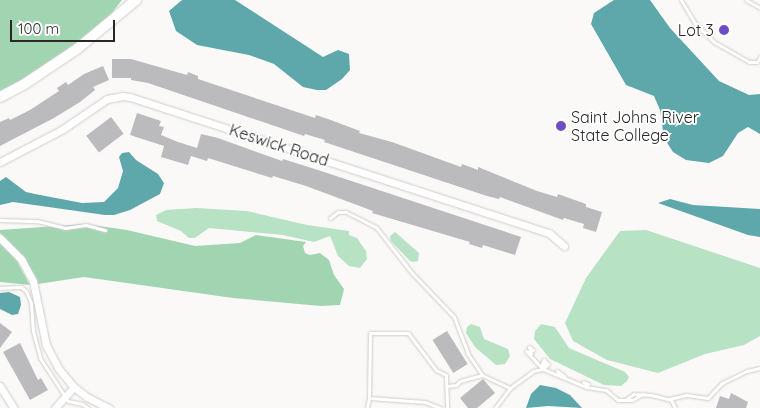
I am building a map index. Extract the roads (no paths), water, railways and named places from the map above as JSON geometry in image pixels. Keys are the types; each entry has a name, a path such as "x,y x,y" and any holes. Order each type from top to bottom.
{"main road":[{"path":"0,97 24,85 77,49 136,0"}],"street":[{"name":"Keswick Road","path":"0,162 63,130 108,100 115,97 130,96 549,233 564,246"},
{"path":"0,238 12,249 28,270 37,293 46,345 58,368 74,387 87,397 109,408"},
{"path":"0,386 14,408"},
{"path":"55,408 74,387"}],"lane":[{"path":"681,0 703,32 719,46 749,62 757,62 760,58"},
{"path":"746,0 760,8"},
{"path":"330,218 338,212 346,212 376,227 412,273 454,317 468,354 482,375 510,388"},
{"path":"0,220 37,221 66,228 86,225 105,230"},
{"path":"0,288 21,287 26,291 31,302 33,331 40,358 68,401 82,404 88,408"},
{"path":"368,408 370,333 408,333 436,370 446,375 447,408"},
{"path":"533,350 529,347 531,353 526,351 540,364 539,367 582,384 606,390 622,400 634,394 668,399 686,396 708,398 722,383 747,371 760,368"},
{"path":"495,408 510,388 533,371 544,369 548,364 544,360 541,366 546,364 543,362"},
{"path":"446,386 456,385 460,381 482,375"},
{"path":"369,398 425,402 440,408"},
{"path":"668,399 675,408"}],"water":[{"path":"182,0 235,0 323,57 338,50 349,54 350,70 342,79 326,90 317,90 303,87 274,64 249,55 197,45 176,31 169,11"},
{"path":"614,0 650,0 670,28 719,81 749,95 760,94 760,134 748,127 738,133 723,156 709,163 686,160 673,152 664,138 660,110 654,96 626,85 591,24 594,13"},
{"path":"129,152 136,160 158,174 164,183 160,194 130,210 114,215 105,215 13,202 0,205 0,181 6,177 26,192 82,203 104,202 118,188 123,171 119,157 122,153"},
{"path":"670,199 693,205 760,209 760,237 748,235 658,203"},
{"path":"9,292 20,297 21,305 18,314 12,315 0,309 0,293"},
{"path":"540,385 556,388 570,395 582,408 548,406 526,408 531,394"}],"place":[{"name":"Lot 3","path":"724,30"},
{"name":"Saint Johns River State College","path":"561,126"}]}
